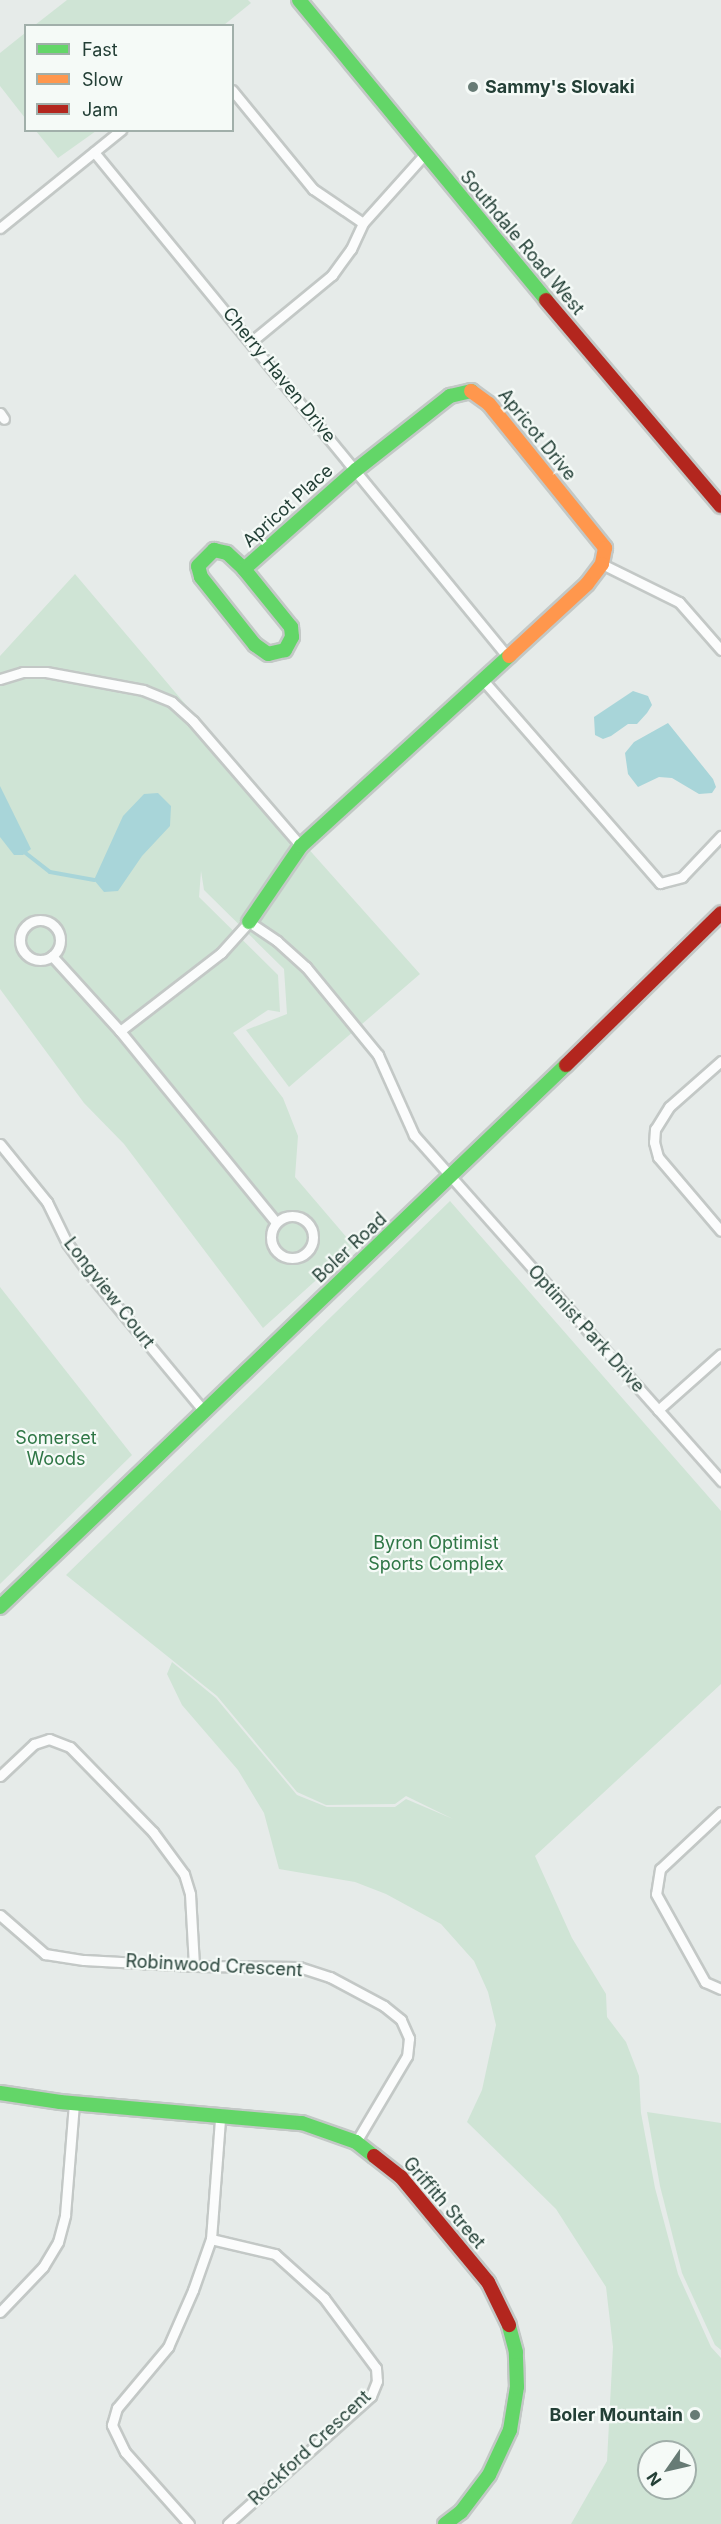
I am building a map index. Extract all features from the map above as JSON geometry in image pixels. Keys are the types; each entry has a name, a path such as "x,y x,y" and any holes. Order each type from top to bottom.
{"street":[{"name":"Southdale Road West","path":"299,0 424,155 721,506"},
{"path":"234,92 313,189 363,223"},
{"path":"0,228 119,132"},
{"name":"Cherry Haven Drive","path":"94,152 252,341 507,656"},
{"path":"252,341 332,275 351,249 363,223 424,155"},
{"name":"Apricot Drive","path":"356,470 450,396 468,390 478,392 605,548 602,564"},
{"name":"Apricot Place","path":"244,569 356,470"},
{"name":"Apricot Place","path":"214,550 227,553 244,569 291,627 292,637 285,650 268,654 255,645 201,577 198,566 214,550"},
{"path":"120,1031 221,953 249,921 301,846 587,584 602,564 679,602 721,650"},
{"path":"0,679 23,672 46,672 143,690 172,702 193,720 301,846"},
{"path":"482,679 660,884 682,877 721,836"},
{"name":"Boler Road","path":"0,1607 203,1410 451,1178 721,913"},
{"path":"44,920 55,926 60,945 52,956 39,960 27,955 20,944 25,926 44,920"},
{"name":"Optimist Park Drive","path":"249,921 306,967 378,1055 406,1122 451,1178 721,1481"},
{"path":"52,956 120,1031 276,1222"},
{"path":"721,1061 669,1107 655,1129 654,1142 658,1157 721,1231"},
{"name":"Longview Court","path":"0,1144 47,1202 67,1243 86,1269 203,1410"},
{"path":"289,1216 309,1224 313,1238 308,1251 296,1258 277,1253 270,1234 276,1222 289,1216"},
{"path":"658,1410 721,1354"},
{"path":"0,1776 34,1744 49,1739 70,1747 153,1832 183,1874 190,1893 194,1966"},
{"path":"721,1812 660,1869 656,1894 705,1982 721,1989"},
{"name":"Robinwood Crescent","path":"0,1915 45,1954 84,1960 194,1966 299,1966 358,1991 400,2020 409,2038 407,2056 356,2142"},
{"name":"Griffith Street","path":"0,2092 74,2104 220,2118 302,2123 356,2142 401,2177 459,2244 506,2315 516,2352 518,2387 510,2430 489,2475 461,2512 445,2524"},
{"path":"0,2312 43,2267 58,2242 65,2215 74,2104"},
{"path":"189,2524 125,2452 112,2425 117,2408 168,2347 211,2239 220,2118"},
{"name":"Rockford Crescent","path":"211,2239 275,2254 324,2298 365,2351 376,2374 371,2396 228,2524"}],"green space":[{"path":"67,0 248,0 251,3 225,24 36,24"},
{"path":"24,34 24,117 0,86 0,53"},
{"path":"37,132 95,132 58,158"},
{"path":"75,574 297,836 420,974 289,1087 246,1030 287,1014 284,969 204,890 201,871 199,897 278,975 280,1012 268,1010 233,1033 283,1098 298,1136 295,1177 354,1246 263,1328 124,1144 84,1103 0,989 0,656"},
{"name":"Byron Optimist Sports Complex","path":"450,1201 721,1511 721,1684 535,1856 572,1938 606,1994 607,2017 626,2042 639,2076 641,2113 655,2188 678,2274 711,2347 721,2358 721,2524 571,2524 607,2461 613,2347 606,2287 556,2209 467,2122 482,2090 496,2025 488,1992 474,1961 441,1924 386,1894 355,1882 279,1869 264,1813 238,1770 182,1705 167,1674 172,1662 216,1698 297,1795 327,1807 395,1807 406,1799 453,1819 406,1796 395,1804 326,1805 297,1792 217,1696 66,1575"},
{"name":"Somerset Woods","path":"0,1287 132,1455 0,1584"},
{"path":"647,2112 721,2123 721,2350 715,2345 682,2273 660,2186"}],"water":[{"path":"633,691 648,696 652,705 647,713 637,724 628,724 611,736 603,739 595,735 594,717"},
{"path":"668,723 713,779 716,787 712,793 699,794 672,778 659,777 638,787 628,774 625,753 634,742"},
{"path":"0,786 31,849 23,855 14,855 0,837"},
{"path":"158,793 171,806 170,826 142,856 118,891 104,892 94,880 123,816 144,794"}],"waterway":[{"path":"23,851 50,872 94,880"}],"traffic: fast":[{"path":"299,0 546,300"},
{"path":"244,569 291,627 292,637 285,650 268,654 255,645 201,577 198,566 214,550 227,553 244,569 356,470 450,396 471,391"},
{"path":"249,922 301,846 509,656"},
{"path":"0,1607 566,1065"},
{"path":"0,2093 60,2102 302,2123 356,2142 374,2156"},
{"path":"445,2524 461,2512 489,2475 510,2430 517,2387 516,2352 509,2325"}],"traffic: slow":[{"path":"471,391 489,404 605,548 602,564 587,584 509,656"}],"traffic: jam":[{"path":"546,300 721,506"},
{"path":"566,1065 721,913"},
{"path":"374,2156 401,2177 488,2282 509,2325"}],"place":[{"name":"Sammy's Slovaki","path":"473,87"},
{"name":"Boler Mountain","path":"695,2415"}]}
